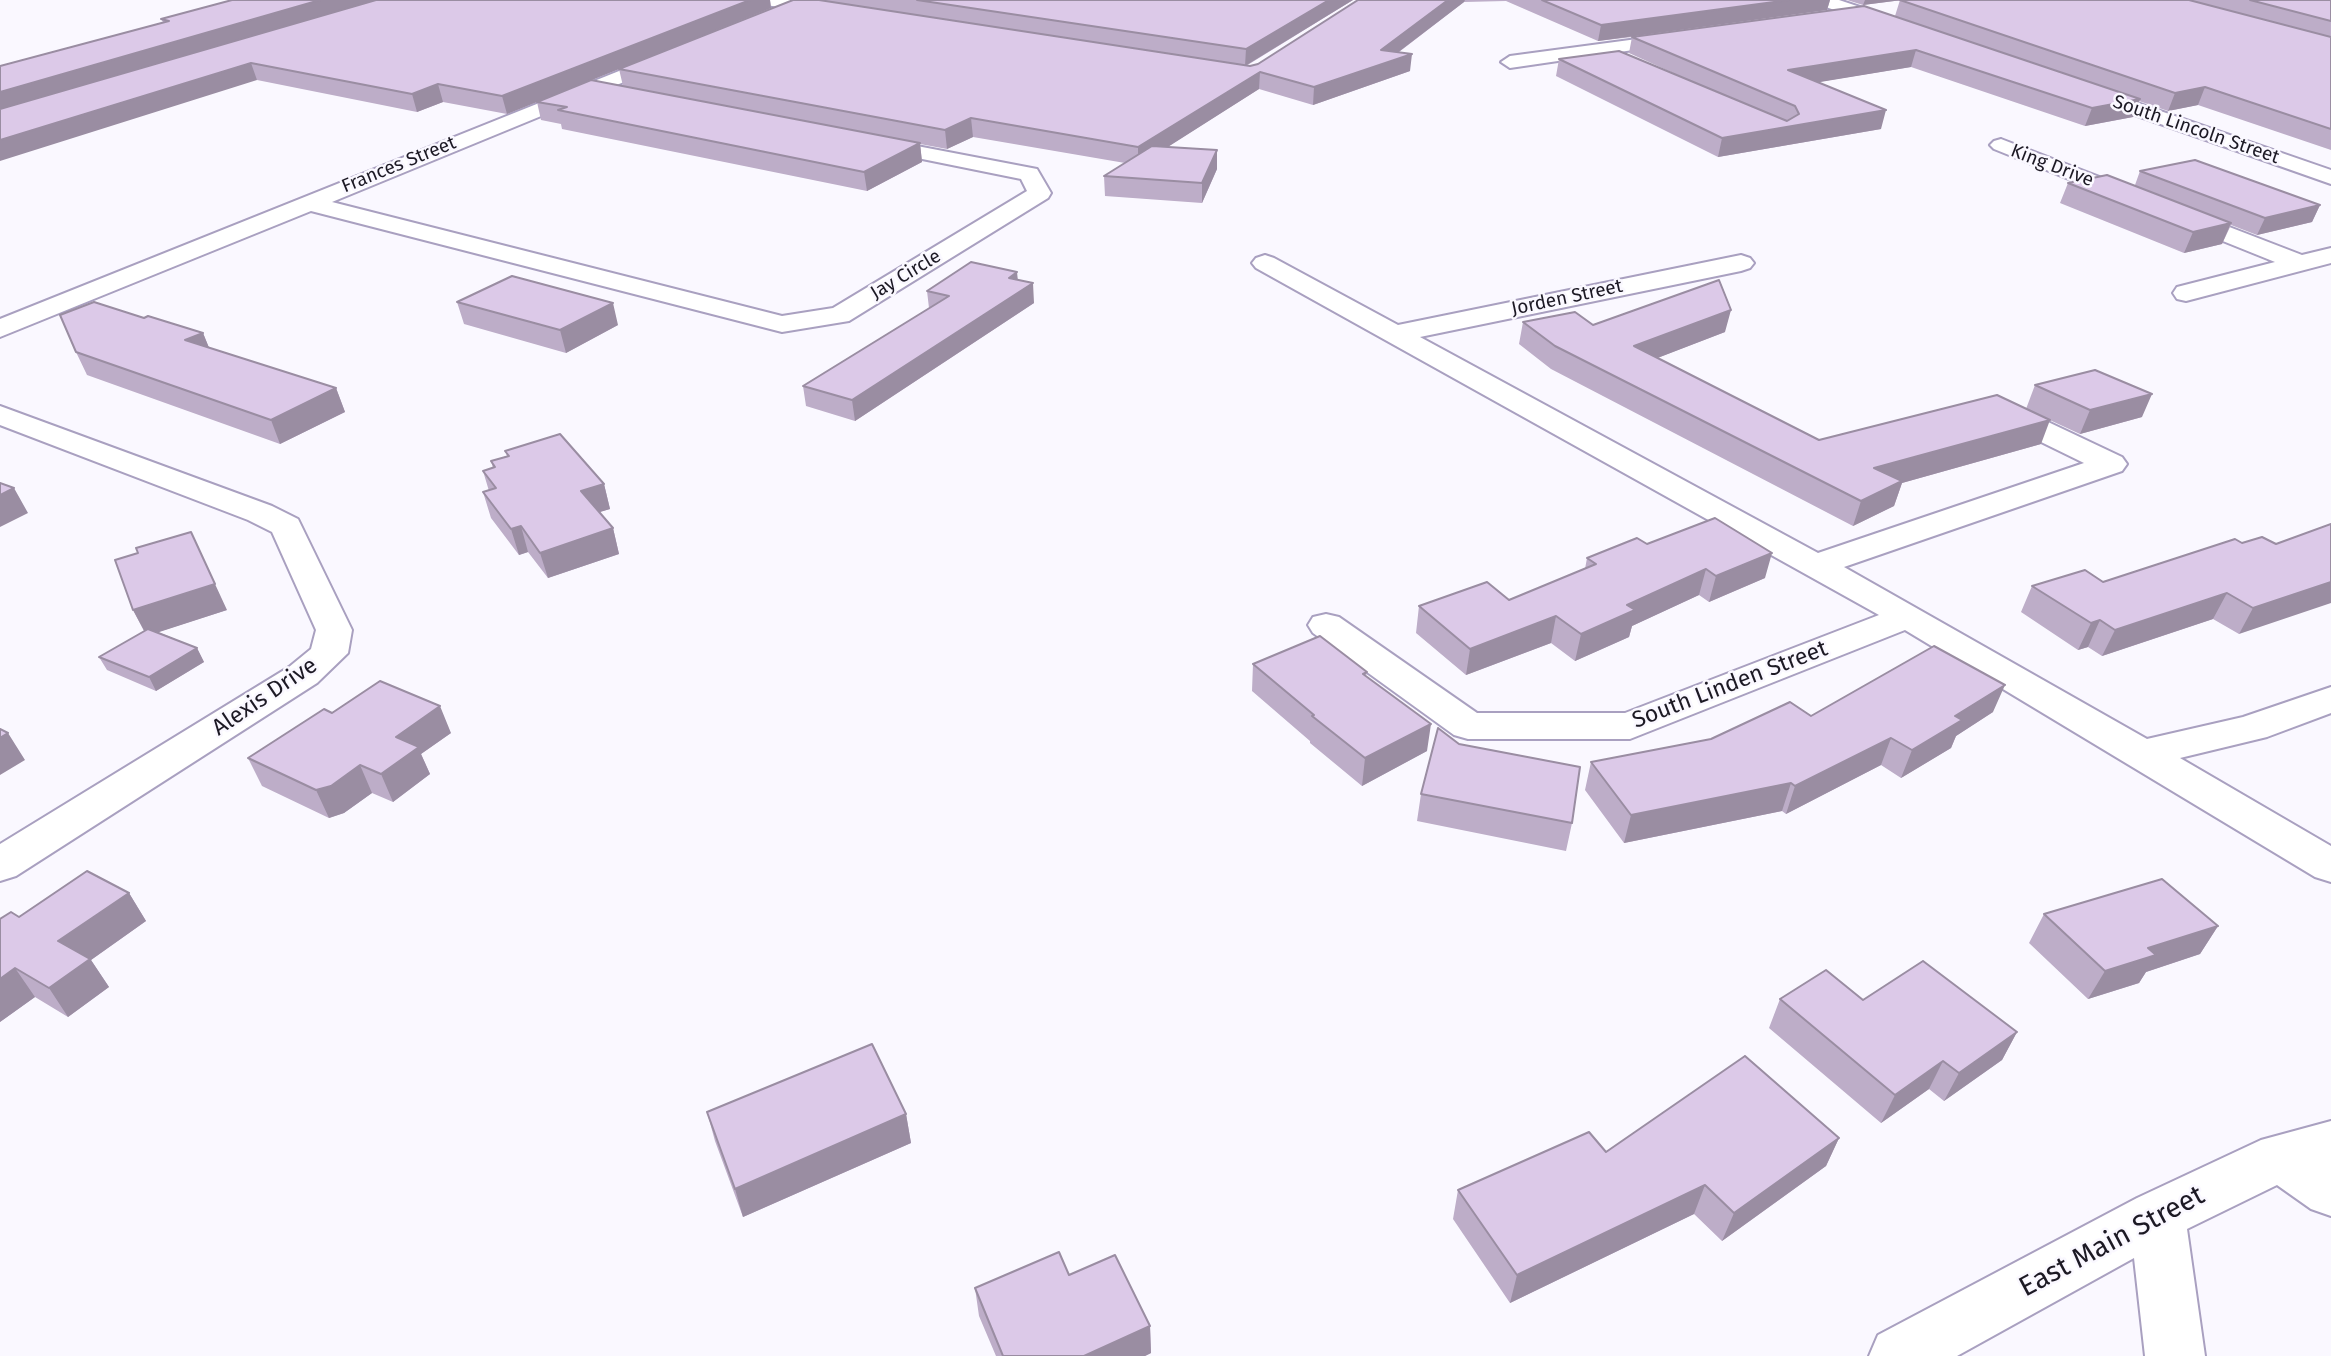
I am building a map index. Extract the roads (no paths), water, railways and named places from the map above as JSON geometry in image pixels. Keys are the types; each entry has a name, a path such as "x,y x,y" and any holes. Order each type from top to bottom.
{"street":[{"path":"764,10 800,5 854,14"},
{"path":"1861,13 1903,8"},
{"path":"1823,9 1861,13 1914,31"},
{"path":"1510,62 1703,35"},
{"name":"Frances Street","path":"0,329 688,49"},
{"path":"1598,50 1634,66"},
{"name":"South Lincoln Street","path":"2070,86 2331,177"},
{"path":"589,88 629,96"},
{"name":"Jay Circle","path":"307,203 782,324 840,315 1040,193 1030,174 843,138"},
{"name":"King Drive","path":"2001,145 2300,263"},
{"path":"2186,293 2331,255"},
{"path":"1265,263 1908,616 2331,866"},
{"name":"Jorden Street","path":"1394,334 1741,263"},
{"path":"1813,566 2111,464 1985,403"},
{"name":"Alexis Drive","path":"0,415 260,513 286,526 334,630 329,653 303,675 0,865"},
{"name":"South Linden Street","path":"1326,625 1468,726 1630,726 1908,616"},
{"path":"2139,754 2253,728 2331,699"},
{"path":"2306,1150 2331,1192"},
{"name":"East Main Street","path":"1899,1356 2157,1216 2306,1150"},
{"path":"2157,1216 2175,1356"}]}
